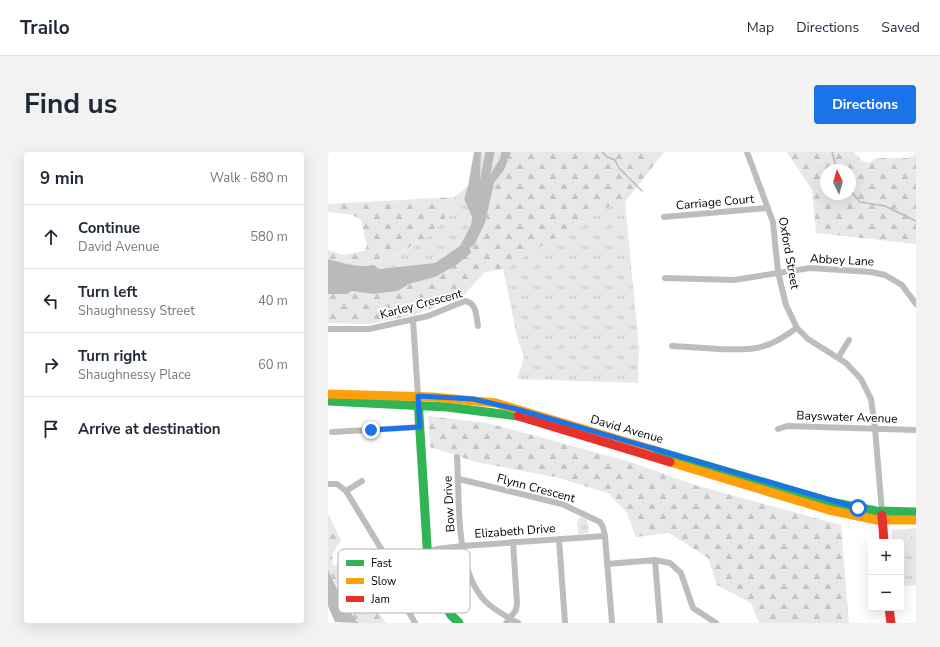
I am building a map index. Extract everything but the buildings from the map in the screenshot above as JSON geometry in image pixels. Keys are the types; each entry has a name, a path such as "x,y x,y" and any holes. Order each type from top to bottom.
{"main road":[{"name":"David Avenue","path":"328,394 418,400 518,416 829,510 916,520"},
{"name":"David Avenue","path":"328,401 418,400"},
{"path":"418,400 427,549"},
{"name":"David Avenue","path":"882,516 916,512"},
{"name":"Oxford Street","path":"882,516 884,539"},
{"path":"889,611 891,623"},
{"path":"450,613 459,623"}],"street":[{"name":"Oxford Street","path":"747,152 773,222 778,272 786,305 796,328 808,339 846,363 861,378 871,398 882,516"},
{"name":"Carriage Court","path":"664,217 768,208"},
{"name":"Abbey Lane","path":"665,278 734,280 810,268 879,274 902,285 916,304"},
{"name":"Karley Crescent","path":"328,329 369,329 435,314 462,302 468,301 473,304 475,308 478,326"},
{"path":"413,320 418,400"},
{"path":"672,346 750,349 764,347 777,341 796,328"},
{"path":"838,358 849,340"},
{"name":"Bayswater Avenue","path":"778,429 787,426 916,430"},
{"path":"332,432 420,427"},
{"name":"Bow Drive","path":"457,458 462,549"},
{"name":"Flynn Crescent","path":"459,479 568,506 600,522 605,536 612,623"},
{"path":"346,491 362,481"},
{"path":"328,484 337,484 346,491 382,549"},
{"name":"Elizabeth Drive","path":"441,549 462,546 605,536"},
{"path":"559,540 565,623"},
{"path":"508,621 516,610 517,603 513,542"},
{"path":"655,560 660,623"},
{"path":"607,564 655,560 667,562 676,567 682,576 688,600 693,608 716,623"},
{"name":"Bow Drive","path":"470,578 479,594 488,604 508,621 518,623"},
{"path":"409,613 415,623"}],"green space":[{"path":"481,152 501,152 501,157 489,176 486,187 480,184"},
{"path":"511,152 664,152 625,202 606,208 503,269 485,272 462,297 414,315 370,324 328,323 328,294 347,294 352,291 373,294 398,291 409,284 435,277 455,266 470,248 485,223 494,183 504,170"},
{"path":"787,152 854,152 862,161 869,163 876,158 908,158 916,154 916,244 816,233 812,190"},
{"path":"468,186 464,199 472,217 471,225 460,246 435,263 379,269 374,265 357,266 329,259 373,262 395,256 429,236 449,214 455,197"},
{"path":"455,197 449,214 429,236 394,256 373,262 328,259 328,250 343,255 364,251 367,246 361,220 353,215 328,212 328,204"},
{"path":"625,202 639,348 638,383 517,379 524,357 517,337 503,269 606,208"},
{"path":"428,416 487,423 544,438 633,463 698,486 841,525 849,623 759,623 751,603 717,585 708,558 669,533 636,537 627,513 608,493 555,477 476,462 430,447"},
{"path":"328,514 341,540 332,555 333,565 338,565 338,589 328,570"},
{"path":"582,516 587,519 589,533 578,534 577,520"},
{"path":"916,528 916,585 904,586 904,539 892,539 891,530"},
{"path":"911,534 912,555 904,556 904,539 897,539 896,535"},
{"path":"351,613 379,613 386,623 356,623"}],"shaded area":[{"path":"474,152 481,152 480,184 486,187 489,176 501,157 501,152 511,152 504,170 494,183 485,223 474,245 470,248 471,253 455,266 435,277 409,284 398,291 373,294 352,291 347,294 328,294 328,259 356,265 374,265 379,269 435,263 460,246 471,225 472,217 464,199 468,186"},
{"path":"328,570 338,591 338,613 351,613 358,623 335,622 328,606"}],"waterway":[{"path":"481,198 490,152"},
{"path":"602,152 607,157 615,160 619,168 642,191"},
{"path":"832,152 836,164"},
{"path":"856,197 860,202 885,206 916,221"}],"traffic: fast":[{"path":"418,399 427,549"},
{"path":"328,401 447,407 518,416"},
{"path":"650,449 831,502 876,511 916,512"},
{"path":"450,613 459,623"}],"traffic: slow":[{"path":"328,394 433,397 496,403 650,449"},
{"path":"670,462 829,510 877,520 916,520"}],"traffic: jam":[{"path":"518,416 670,462"},
{"path":"882,515 884,539"},
{"path":"889,611 891,623"}],"route":[{"path":"371,430 395,430 420,427 418,396 473,399 496,403 831,502 858,508"}]}
